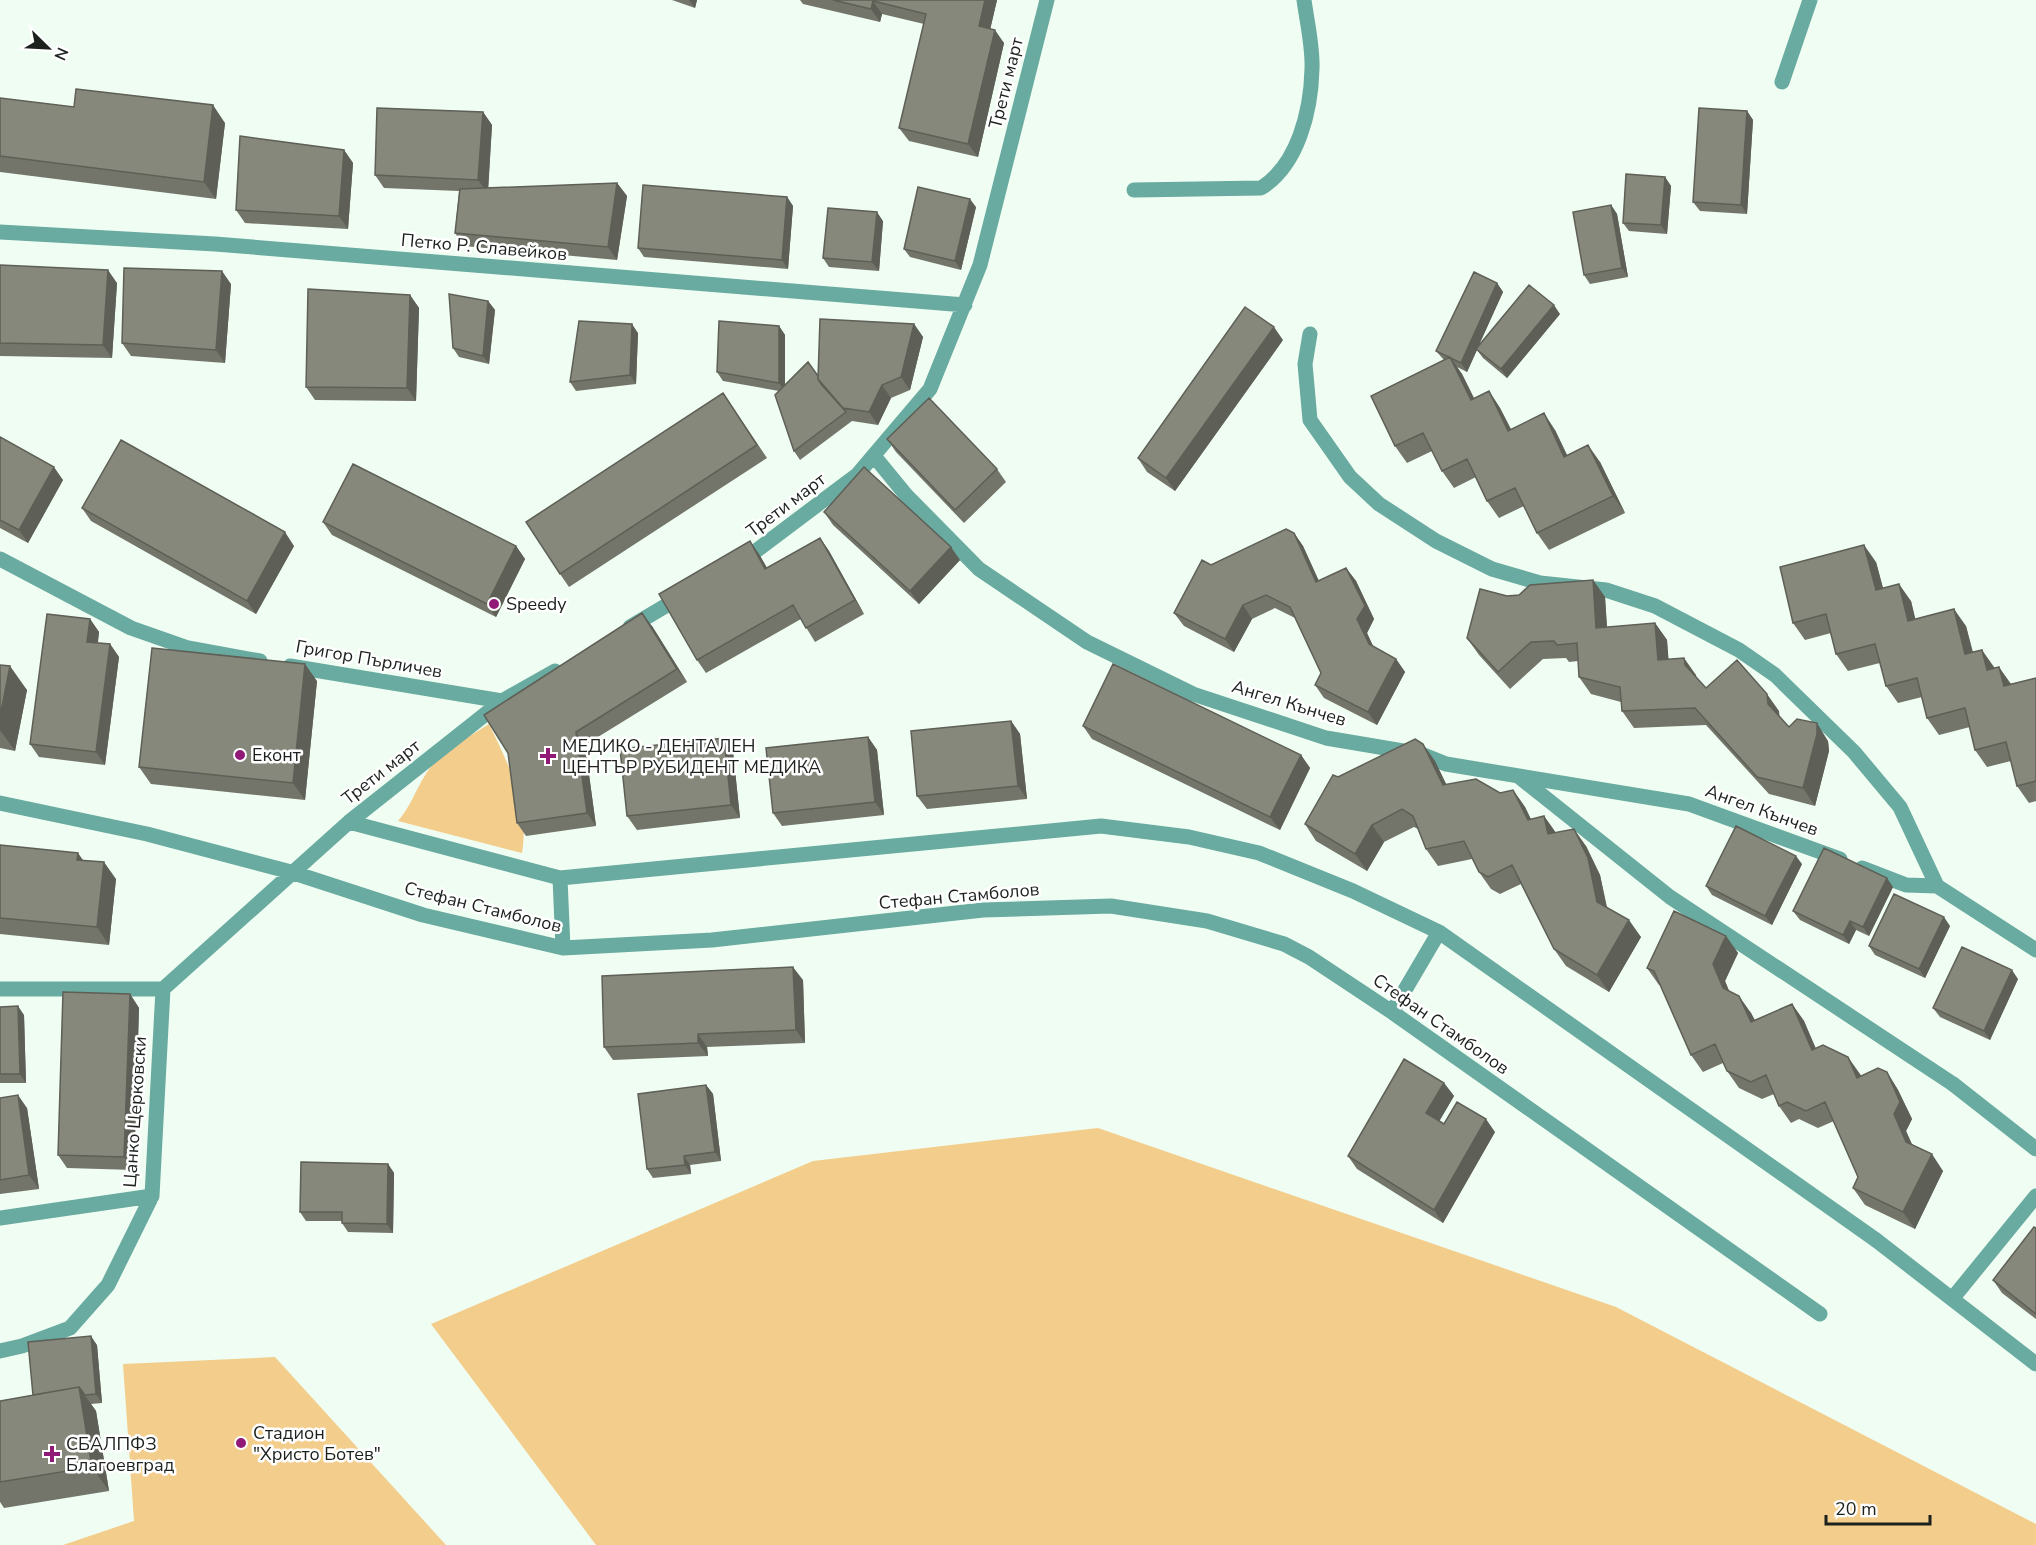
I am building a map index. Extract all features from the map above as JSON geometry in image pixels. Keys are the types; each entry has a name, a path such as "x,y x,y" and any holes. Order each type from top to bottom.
{"street":[{"name":"Трети март","path":"732,568 857,475 930,389 980,265 1047,0"},
{"path":"1134,190 1261,188 1276,179 1296,146 1308,107 1313,68 1304,0"},
{"path":"1782,82 1810,0"},
{"name":"Петко Р. Славейков","path":"0,232 215,244 965,305"},
{"path":"1310,334 1305,364 1310,420 1350,477 1364,492 1436,541 1492,569 1540,583 1606,590 1655,606 1739,650 1775,675 1854,752 1900,807 1937,886 2036,950"},
{"name":"Ангел Кънчев","path":"874,456 906,495 980,569 1087,642 1193,694 1326,738 1421,754 1446,764 1689,804 1906,885 1937,886"},
{"name":"Григор Пърличев","path":"0,559 131,628 188,648 502,701"},
{"path":"620,633 701,586"},
{"name":"Трети март","path":"163,989 349,822 502,701 570,662"},
{"path":"1518,776 1671,897 1953,1084 2036,1149"},
{"name":"Стефан Стамболов","path":"0,803 147,834 291,872 423,915 563,948 712,940 953,912 1111,906 1207,921 1284,944 1309,957 1392,1012 1820,1314"},
{"path":"349,822 560,878 1057,829 1119,827 1189,837 1259,853 1353,891 1439,932 1876,1240 2036,1364"},
{"path":"560,878 563,948"},
{"path":"1392,1012 1439,932"},
{"path":"0,989 163,989"},
{"name":"Цанко Церковски","path":"0,1218 152,1196 163,989"},
{"path":"0,1351 70,1328 108,1285 152,1196"},
{"path":"1952,1299 2036,1196"}],"shaded area":[{"path":"489,724 516,786 523,818 522,853 398,821 437,760"},
{"path":"1098,1128 1616,1307 2036,1524 2036,1545 596,1545 431,1324 813,1161"},
{"name":"Стадион \"Христо Ботев\"","path":"275,1357 446,1545 63,1545 134,1521 123,1364"}],"building":[{"path":"833,0 985,0 979,26 995,30 968,144 899,128 926,14 873,1 871,9"},
{"path":"76,89 213,105 204,182 0,156 0,98 74,107"},
{"path":"377,108 483,112 478,180 375,175"},
{"path":"1699,108 1747,111 1741,205 1693,202"},
{"path":"240,136 344,150 339,216 236,210"},
{"path":"1626,174 1665,177 1661,225 1623,223"},
{"path":"617,183 608,247 455,233 460,189"},
{"path":"643,185 787,197 782,260 638,248"},
{"path":"918,187 970,199 955,261 904,249"},
{"path":"1611,205 1622,268 1584,275 1573,212"},
{"path":"828,208 877,212 872,262 823,258"},
{"path":"0,265 108,270 103,345 0,343"},
{"path":"124,268 222,271 216,350 122,343"},
{"path":"1474,272 1497,283 1461,363 1436,351"},
{"path":"1529,285 1554,305 1501,369 1476,349"},
{"path":"308,289 410,295 407,388 306,387"},
{"path":"449,294 488,301 483,356 453,348"},
{"path":"1245,307 1274,327 1166,478 1138,458"},
{"path":"820,319 914,324 901,377 882,385 869,412 843,408 818,379"},
{"path":"579,321 632,324 630,375 570,382"},
{"path":"719,321 779,326 779,383 717,372"},
{"path":"1450,357 1471,400 1489,391 1508,431 1544,413 1564,457 1588,445 1613,496 1537,533 1515,488 1487,501 1467,459 1442,471 1423,433 1395,446 1371,396"},
{"path":"808,362 821,384 846,412 794,451 775,395"},
{"path":"723,393 757,445 560,574 526,522"},
{"path":"929,398 997,469 955,510 887,439"},
{"path":"0,437 54,467 19,530 0,520"},
{"path":"121,440 285,532 247,601 82,508"},
{"path":"353,464 516,546 487,604 323,522"},
{"path":"864,467 951,547 910,591 824,512"},
{"path":"1286,529 1294,533 1316,582 1346,568 1365,606 1357,619 1369,644 1396,659 1368,712 1315,685 1321,673 1290,607 1266,595 1243,605 1225,639 1174,613 1202,560 1211,565"},
{"path":"820,538 855,600 806,628 793,605 697,660 659,594 750,541 765,569"},
{"path":"1864,545 1876,590 1899,584 1908,621 1954,609 1965,654 1982,650 1987,670 1999,667 2004,686 2036,678 2036,781 2017,786 2006,742 1975,750 1965,708 1927,718 1917,678 1886,686 1875,644 1836,654 1826,614 1793,623 1780,567"},
{"path":"1593,580 1596,628 1655,623 1658,660 1684,658 1685,665 1706,688 1737,660 1767,694 1768,704 1789,727 1797,719 1817,723 1817,734 1803,788 1757,777 1695,708 1622,711 1620,687 1579,677 1577,643 1557,645 1554,641 1531,642 1498,672 1467,638 1480,589 1507,596 1519,595 1530,585"},
{"path":"642,613 677,669 576,732 587,813 517,823 508,753 484,715"},
{"path":"47,614 90,619 87,642 110,644 96,752 30,744"},
{"path":"152,648 305,664 293,783 139,767"},
{"path":"1113,664 1301,755 1270,817 1083,726"},
{"path":"0,665 10,666 0,717"},
{"path":"1011,721 1018,786 917,796 911,731"},
{"path":"868,737 875,802 773,813 766,748"},
{"path":"724,738 731,805 627,816 620,749"},
{"path":"1415,739 1423,744 1443,785 1476,779 1500,793 1513,790 1528,820 1544,816 1548,834 1574,829 1588,858 1597,902 1629,920 1597,975 1554,949 1512,865 1488,877 1479,872 1464,841 1426,849 1413,816 1402,809 1372,825 1355,854 1305,824 1333,775 1338,777"},
{"path":"1736,826 1796,856 1765,916 1706,886"},
{"path":"0,845 78,853 77,860 104,862 97,927 0,918"},
{"path":"1824,848 1887,878 1863,927 1850,921 1843,935 1793,911"},
{"path":"1894,894 1944,917 1919,969 1869,946"},
{"path":"1674,911 1726,936 1713,964 1723,988 1739,996 1751,1022 1792,1004 1812,1050 1823,1045 1848,1057 1857,1078 1878,1068 1887,1072 1900,1102 1894,1114 1906,1142 1932,1154 1903,1212 1853,1188 1858,1177 1825,1102 1806,1111 1787,1102 1779,1106 1766,1075 1751,1082 1727,1071 1715,1044 1691,1055 1654,971 1647,968"},
{"path":"1962,947 2012,970 1984,1031 1933,1008"},
{"path":"793,967 796,1030 698,1034 698,1043 604,1047 602,976"},
{"path":"63,992 130,994 124,1157 58,1155"},
{"path":"18,1006 20,1074 0,1074 0,1007"},
{"path":"1404,1059 1444,1083 1426,1113 1444,1124 1457,1102 1486,1119 1434,1210 1348,1156"},
{"path":"706,1085 715,1152 684,1156 685,1165 647,1169 638,1094"},
{"path":"18,1095 29,1175 0,1180 0,1098"},
{"path":"301,1162 388,1164 387,1224 342,1223 342,1212 300,1212"},
{"path":"2034,1227 2036,1228 2036,1314 1993,1280"},
{"path":"91,1336 96,1394 85,1395 79,1387 33,1395 28,1342"},
{"path":"79,1387 92,1467 0,1482 0,1401"}],"place":[{"name":"Speedy","path":"494,604"},
{"name":"Еконт","path":"240,755"},
{"name":"МЕДИКО - ДЕНТАЛЕН ЦЕНТЪР РУБИДЕНТ МЕДИКА","path":"548,756"},
{"name":"Стадион \"Христо Ботев\"","path":"241,1443"},
{"name":"СБАЛПФЗ Благоевград","path":"52,1454"}]}
